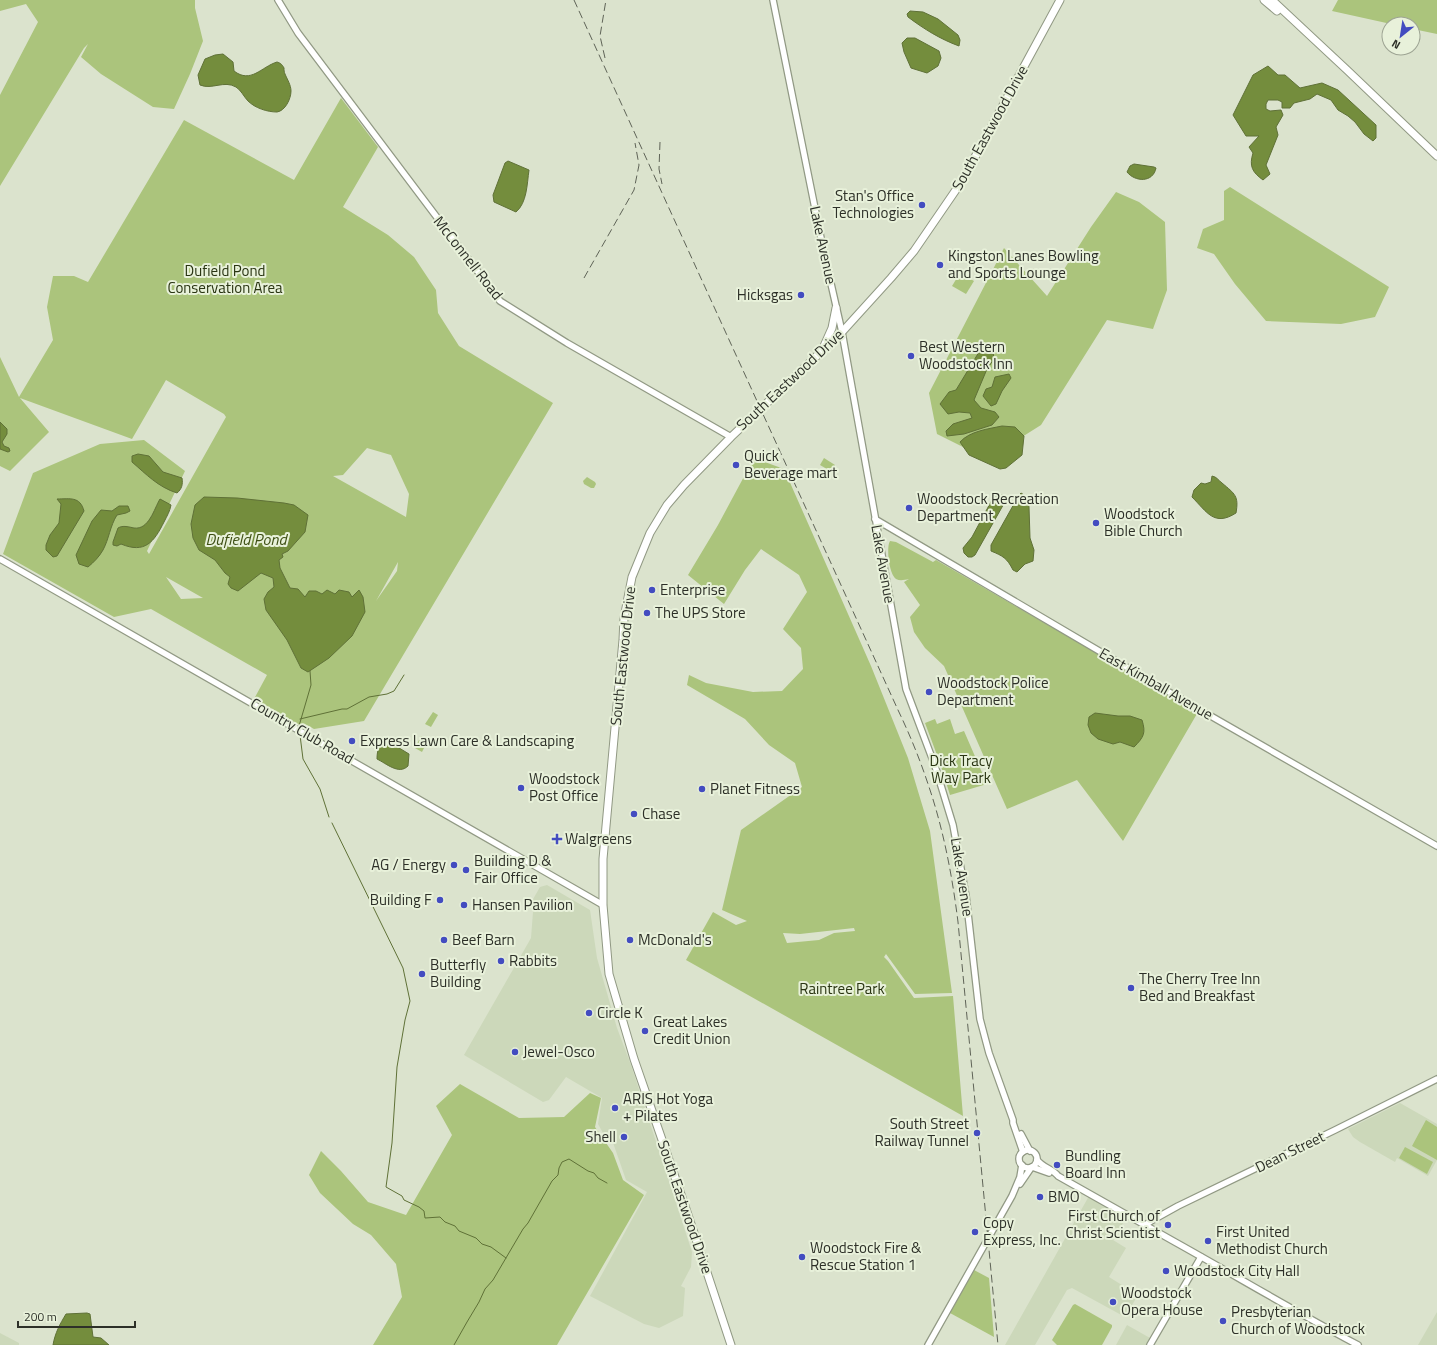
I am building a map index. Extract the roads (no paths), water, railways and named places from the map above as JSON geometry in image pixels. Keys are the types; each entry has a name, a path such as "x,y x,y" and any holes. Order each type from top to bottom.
{"main road":[{"name":"South Eastwood Drive","path":"732,1345 686,1206 627,1038 609,974 603,905 603,859 623,640 623,624 628,592 632,577 650,533 667,505 684,485 731,437 820,351 842,332 892,278 914,250 962,181 1060,0"},
{"path":"1264,0 1306,33"},
{"path":"1272,0 1437,156"},
{"path":"820,351 829,336 834,322 836,308"}],"street":[{"name":"McConnell Road","path":"278,0 298,33 500,301 567,343 731,437"},
{"name":"Lake Avenue","path":"773,0 797,122 842,332 906,689 936,766 945,794 961,862 978,1006 984,1039 1023,1152"},
{"name":"East Kimball Avenue","path":"875,520 1162,688 1437,846"},
{"name":"Country Club Road","path":"0,559 603,905"},
{"name":"Dean Street","path":"1144,1226 1171,1210 1437,1079"},
{"name":"Lake Avenue","path":"1013,1120 1015,1121 1030,1150"},
{"path":"1012,1196 1020,1177 1022,1166 1020,1157 1023,1152 1030,1150 1035,1154 1037,1160 1042,1166 1056,1173 1058,1176"},
{"path":"928,1345 1012,1196 1031,1168 1036,1165 1037,1160"},
{"path":"1022,1166 1058,1176 1144,1226 1358,1345"},
{"path":"1150,1345 1201,1257"}],"water":[{"path":"910,11 923,12 938,19 958,35 960,40 959,46 926,30 908,17 907,14"},
{"path":"907,38 915,38 939,51 941,58 938,66 927,73 911,68 902,43"},
{"path":"223,54 233,62 234,71 240,75 251,75 277,62 281,64 284,68 284,72 291,89 290,98 285,107 277,112 258,108 247,99 238,88 232,85 200,85 198,75 205,59"},
{"path":"1268,66 1278,75 1285,75 1300,88 1322,83 1338,90 1376,125 1376,138 1373,141 1364,134 1355,122 1338,110 1331,100 1317,94 1310,99 1294,103 1290,108 1282,108 1282,102 1278,100 1268,100 1266,109 1270,111 1281,110 1283,115 1276,127 1278,135 1266,165 1270,174 1263,180 1252,168 1251,162 1253,153 1249,147 1259,136 1246,136 1233,115 1253,75"},
{"path":"508,161 529,170 524,198 520,208 516,212 494,202 493,195 505,163"},
{"path":"1134,164 1156,168 1154,173 1148,178 1139,179 1134,178 1127,172 1130,166"},
{"path":"984,347 993,352 994,359 987,369 974,400 981,408 995,412 999,417 992,425 964,434 947,436 946,431 953,424 972,418 970,413 959,412 948,414 940,404 949,392 956,390 979,352"},
{"path":"1009,374 1011,378 1002,391 996,404 991,406 983,396 986,389 992,387 995,377"},
{"path":"0,422 7,429 7,434 2,442 4,446 9,448 10,451 8,452 0,449"},
{"path":"1002,426 1015,427 1024,436 1022,455 1006,468 1000,469 969,455 960,442 964,438 974,433 985,429"},
{"path":"138,454 149,456 163,472 182,478 182,486 180,490 177,493 158,484 147,476 132,462 132,456"},
{"path":"1212,476 1230,490 1235,496 1237,503 1236,513 1222,519 1211,516 1192,497 1194,490 1201,483 1205,484 1211,482"},
{"path":"1021,493 1027,497 1029,507 1030,538 1034,550 1033,561 1025,564 1017,572 1013,570 1004,558 991,551 991,545"},
{"path":"1002,495 1006,497 1006,500 975,555 968,557 964,553 963,548 972,537 993,498"},
{"name":"Dufield Pond","path":"204,497 237,498 284,503 294,505 308,515 305,532 288,551 282,554 283,557 279,560 280,568 290,588 298,589 305,597 309,591 316,591 322,594 327,590 335,594 339,590 349,592 352,597 359,590 363,597 365,612 352,636 329,658 308,672 301,668 287,640 266,610 264,599 268,592 274,587 273,578 261,573 238,591 231,588 228,584 230,577 215,560 199,550 193,538 191,524 195,505"},
{"path":"57,499 74,499 80,503 84,511 57,556 53,557 46,550 46,545 50,535 59,523 61,504"},
{"path":"160,499 171,505 160,529 148,544 143,547 136,548 121,544 117,546 113,545 118,528 124,526 139,528 144,526"},
{"path":"119,506 128,506 130,511 117,515 100,555 88,567 79,564 76,555 92,521 101,510 112,511"},
{"path":"1095,713 1130,716 1142,720 1144,728 1143,735 1134,747 1120,742 1113,744 1098,739 1091,733 1088,725 1089,717"},
{"path":"386,740 409,754 408,766 397,769 377,759 379,748"},
{"path":"66,1314 90,1314 93,1337 101,1338 109,1345 53,1345 55,1336"}],"waterway":[{"path":"299,726 311,685 310,671"},
{"path":"300,719 347,709 369,697 387,694 394,691 404,675"},
{"path":"300,735 303,759 320,789 329,817"},
{"path":"332,823 403,968 410,1001 405,1020 397,1067 392,1143 386,1187 402,1196 404,1200 419,1207 424,1211 425,1218 440,1217 445,1222 455,1226 459,1231 476,1238 482,1244 491,1247 506,1258"},
{"path":"454,1345 485,1289 493,1280 552,1181 558,1175 562,1162 569,1159 594,1173 598,1178 607,1183"}],"railway":[{"path":"574,0 906,727 921,763 933,798 946,851 958,922 998,1345"},
{"path":"605,58 600,36 606,0"},
{"path":"660,142 659,169 662,184"},
{"path":"584,278 634,190 639,165 635,143"}],"place":[{"name":"Stan's Office Technologies","path":"922,205"},
{"name":"Kingston Lanes Bowling and Sports Lounge","path":"940,265"},
{"name":"Hicksgas","path":"801,295"},
{"name":"Best Western Woodstock Inn","path":"911,356"},
{"name":"Quick Beverage mart","path":"736,465"},
{"name":"Woodstock Recreation Department","path":"909,508"},
{"name":"Woodstock Bible Church","path":"1096,523"},
{"name":"Enterprise","path":"652,590"},
{"name":"The UPS Store","path":"647,613"},
{"name":"Woodstock Police Department","path":"929,692"},
{"name":"Express Lawn Care & Landscaping","path":"352,741"},
{"name":"Woodstock Post Office","path":"521,788"},
{"name":"Planet Fitness","path":"702,789"},
{"name":"Chase","path":"634,814"},
{"name":"Walgreens","path":"557,839"},
{"name":"AG / Energy","path":"454,865"},
{"name":"Building D & Fair Office","path":"466,870"},
{"name":"Building F","path":"440,900"},
{"name":"Hansen Pavilion","path":"464,905"},
{"name":"Beef Barn","path":"444,940"},
{"name":"McDonald's","path":"630,940"},
{"name":"Rabbits","path":"501,961"},
{"name":"Butterfly Building","path":"422,974"},
{"name":"The Cherry Tree Inn Bed and Breakfast","path":"1131,988"},
{"name":"Circle K","path":"589,1013"},
{"name":"Great Lakes Credit Union","path":"645,1031"},
{"name":"Jewel-Osco","path":"515,1052"},
{"name":"ARIS Hot Yoga + Pilates","path":"615,1108"},
{"name":"South Street Railway Tunnel","path":"977,1133"},
{"name":"Shell","path":"624,1137"},
{"name":"Bundling Board Inn","path":"1057,1165"},
{"name":"BMO","path":"1040,1197"},
{"name":"First Church of Christ Scientist","path":"1168,1225"},
{"name":"Copy Express, Inc.","path":"975,1232"},
{"name":"First United Methodist Church","path":"1208,1241"},
{"name":"Woodstock Fire & Rescue Station 1","path":"802,1257"},
{"name":"Woodstock City Hall","path":"1166,1271"},
{"name":"Woodstock Opera House","path":"1113,1302"},
{"name":"Presbyterian Church of Woodstock","path":"1223,1321"}],"park label":[{"name":"Dufield Pond Conservation Area","path":"225,280"},
{"name":"Dick Tracy Way Park","path":"961,770"},
{"name":"Raintree Park","path":"842,989"}]}
